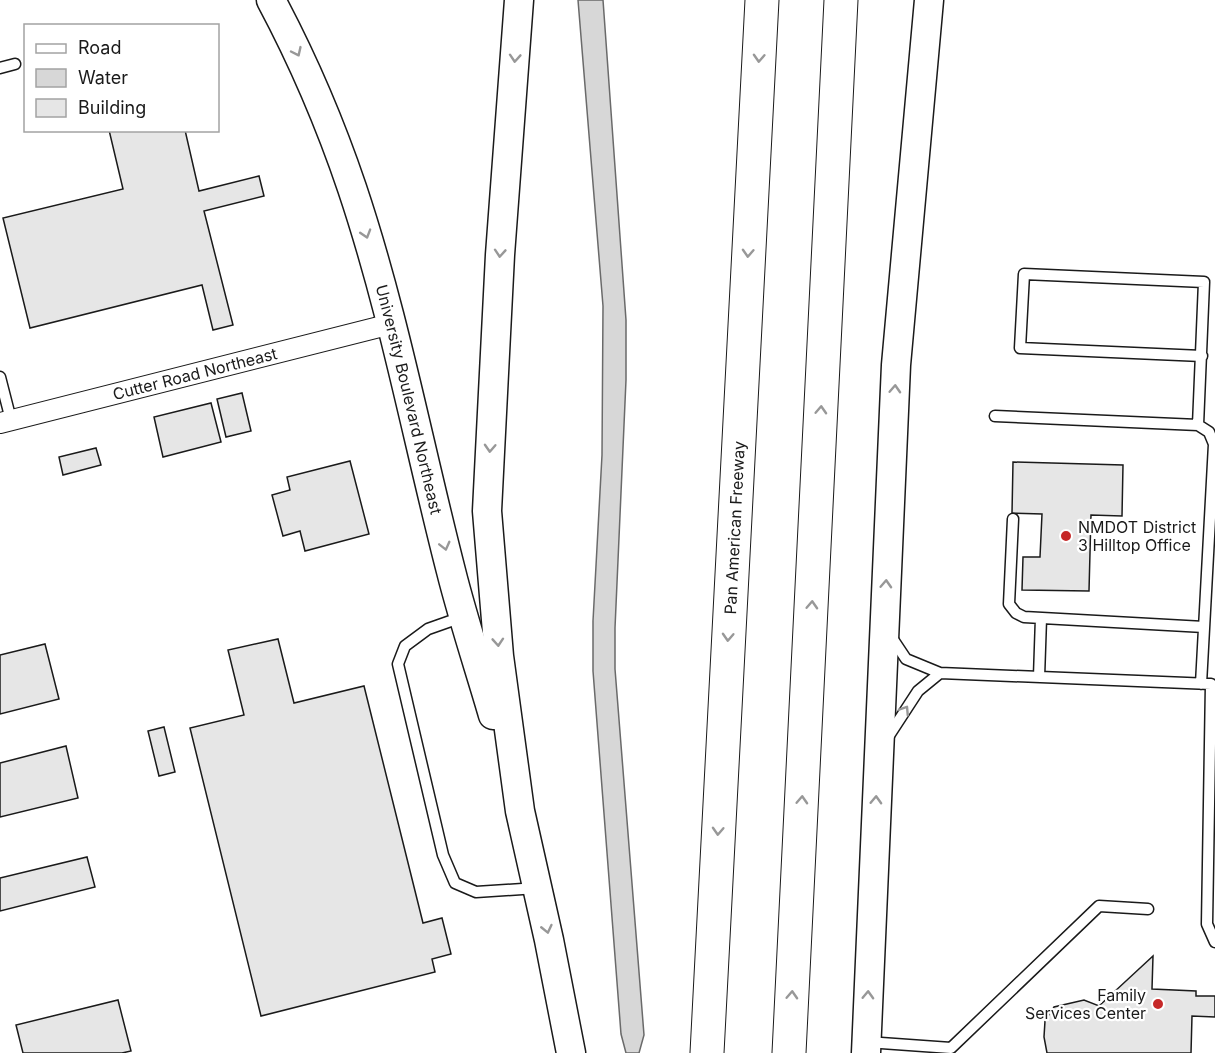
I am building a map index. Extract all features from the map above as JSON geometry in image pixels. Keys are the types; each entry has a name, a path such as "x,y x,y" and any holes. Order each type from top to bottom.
{"highway":[{"name":"Pan American Freeway","path":"707,1053 762,0"},
{"path":"789,1053 841,0"},
{"path":"696,1053 712,949"}],"main road":[{"name":"University Boulevard Northeast","path":"271,0 307,73 331,130 367,237 391,324 451,573 520,811"},
{"path":"519,0 500,255 487,511 499,656 520,811 571,1053"},
{"path":"866,1048 896,365 929,0"}],"street":[{"name":"Cutter Road Northeast","path":"6,421 391,324"}],"lane":[{"path":"0,68 15,64"},
{"path":"1198,425 1202,356 1204,282 1024,274 1020,348 1202,356"},
{"path":"0,377 6,421"},
{"path":"995,416 1198,425 1209,432 1214,444 1201,684"},
{"path":"1013,519 1009,604 1016,613 1024,617 1204,627"},
{"path":"464,616 428,629 405,646 398,664 443,855 454,883 476,892 538,888"},
{"path":"1039,677 1041,618"},
{"path":"884,624 906,659 940,673 1211,684 1206,924 1215,942"},
{"path":"878,754 918,690 940,673"},
{"path":"866,1048 955,1050 1099,906 1148,909"}],"water":[{"path":"578,0 603,0 626,320 626,380 615,669 644,1035 639,1053 626,1053 621,1034 593,671 593,621 602,455 603,306"}],"building":[{"path":"109,132 185,132 199,191 259,176 264,196 204,211 233,325 213,330 202,285 30,328 3,218 123,189"},
{"path":"242,393 251,431 226,437 217,399"},
{"path":"211,403 221,442 163,457 154,417"},
{"path":"96,448 101,465 63,475 59,457"},
{"path":"350,461 369,534 305,551 300,531 283,536 272,495 290,490 287,477"},
{"name":"NMDOT District 3 Hilltop Office","path":"1013,462 1123,465 1122,516 1091,515 1089,591 1022,590 1023,557 1040,557 1042,514 1012,513"},
{"path":"278,639 294,703 364,686 423,923 442,918 451,954 432,959 435,972 261,1016 190,728 244,715 228,650"},
{"path":"45,644 59,699 0,714 0,655"},
{"path":"164,727 175,772 159,776 148,731"},
{"path":"66,746 78,798 0,817 0,763"},
{"path":"87,857 95,887 0,911 0,878"},
{"name":"Family Services Center","path":"1153,956 1152,989 1196,991 1196,996 1215,996 1215,1017 1192,1016 1191,1053 1047,1053 1044,1037 1045,1021 1054,1007 1084,1000 1099,1006"},
{"path":"118,1000 131,1051 122,1053 23,1053 16,1025"}],"place":[{"name":"NMDOT District 3 Hilltop Office","path":"1066,536"},
{"name":"Family Services Center","path":"1158,1004"}]}
